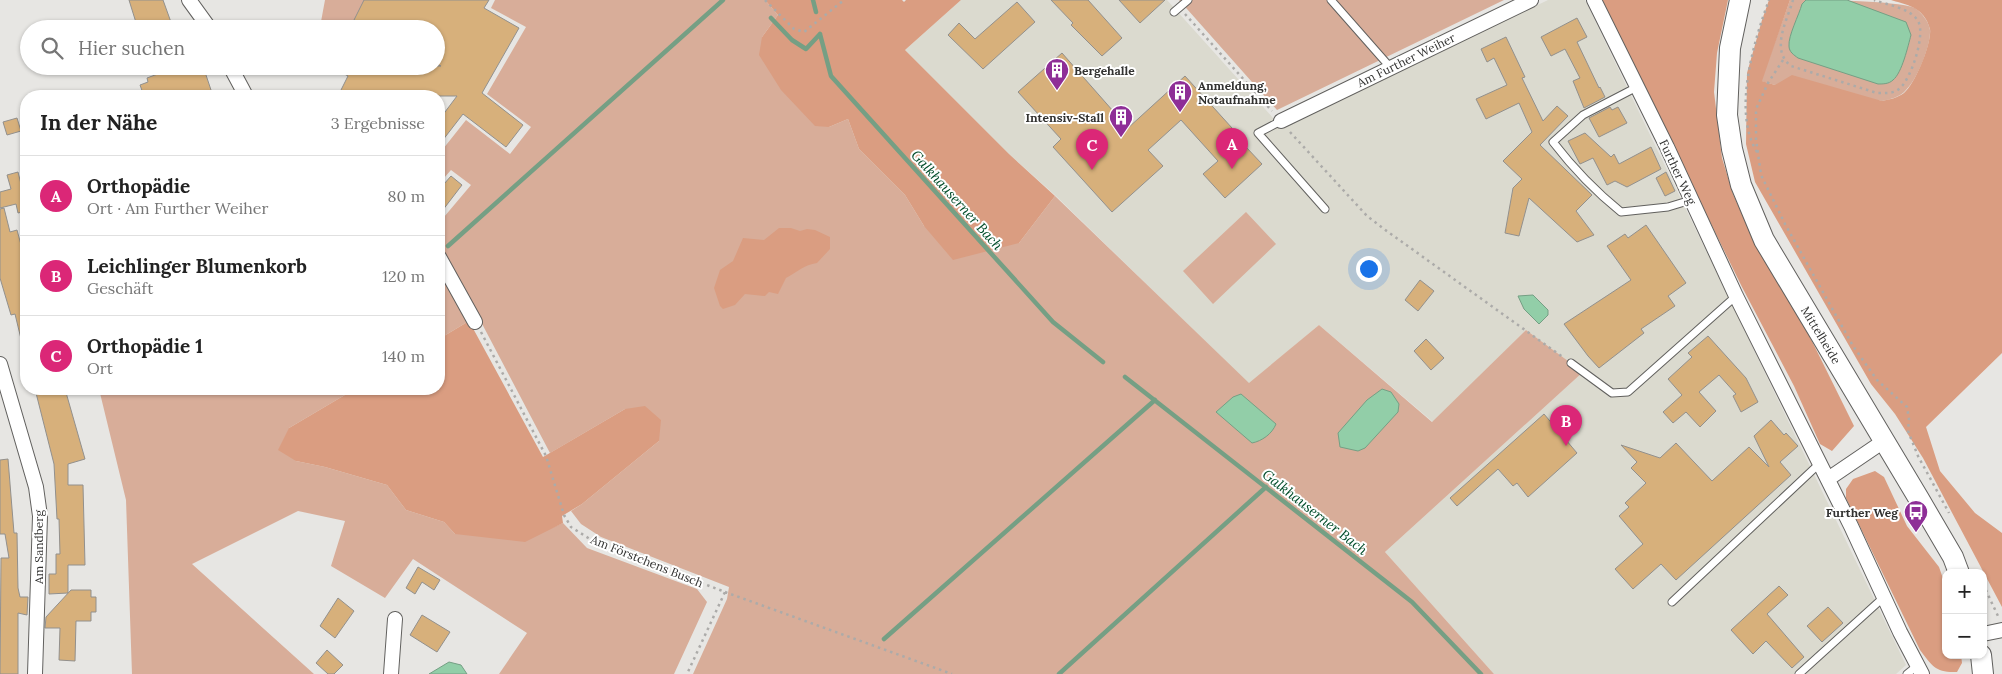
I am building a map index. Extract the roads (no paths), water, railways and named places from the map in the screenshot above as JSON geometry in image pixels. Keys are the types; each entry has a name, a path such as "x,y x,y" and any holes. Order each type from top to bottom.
{"main road":[{"name":"Mittelheide","path":"1749,1 1728,82 1727,115 1732,149 1741,185 1753,216 1779,266 1863,404 1953,557 1958,569"},
{"path":"1981,659 1983,674"}],"street":[{"path":"189,0 203,20"},
{"name":"Am Further Weiher","path":"1280,121 1531,0"},
{"name":"Further Weg","path":"1594,0 1736,296 1884,597 1915,671"},
{"path":"235,75 243,90"},
{"path":"445,268 475,322"},
{"name":"Am Sandberg","path":"0,364 36,487 40,516 35,674"},
{"path":"1828,480 1884,441"},
{"path":"390,674 395,619"},
{"path":"1987,633 2002,630"}],"lane":[{"path":"1177,10 1188,0"},
{"path":"1331,0 1390,67"},
{"path":"1637,88 1583,115 1552,142 1576,171 1621,212 1668,206 1691,200"},
{"path":"1280,121 1258,133 1325,209"},
{"path":"1572,363 1612,393 1628,392 1736,296"},
{"path":"1672,602 1819,464"},
{"path":"1799,674 1884,597"}],"waterway":[{"path":"448,246 723,0"},
{"name":"Galkhauserner Bach","path":"813,0 816,12"},
{"path":"771,18 792,40 806,49 820,34"},
{"name":"Galkhauserner Bach","path":"820,34 831,76 1053,322 1103,362"},
{"name":"Galkhauserner Bach","path":"1125,377 1412,602 1481,674"},
{"path":"884,639 1155,400"},
{"path":"1059,674 1266,487"}],"place":[{"name":"Bergehalle","path":"1057,91"},
{"name":"Anmeldung, Notaufnahme","path":"1180,113"},
{"name":"Intensiv-Stall","path":"1121,138"},
{"name":"Orthopädie","path":"1232,169"},
{"name":"Orthopädie 1","path":"1092,170"},
{"name":"Leichlinger Blumenkorb","path":"1566,446"},
{"name":"Further Weg","path":"1916,533"}]}
